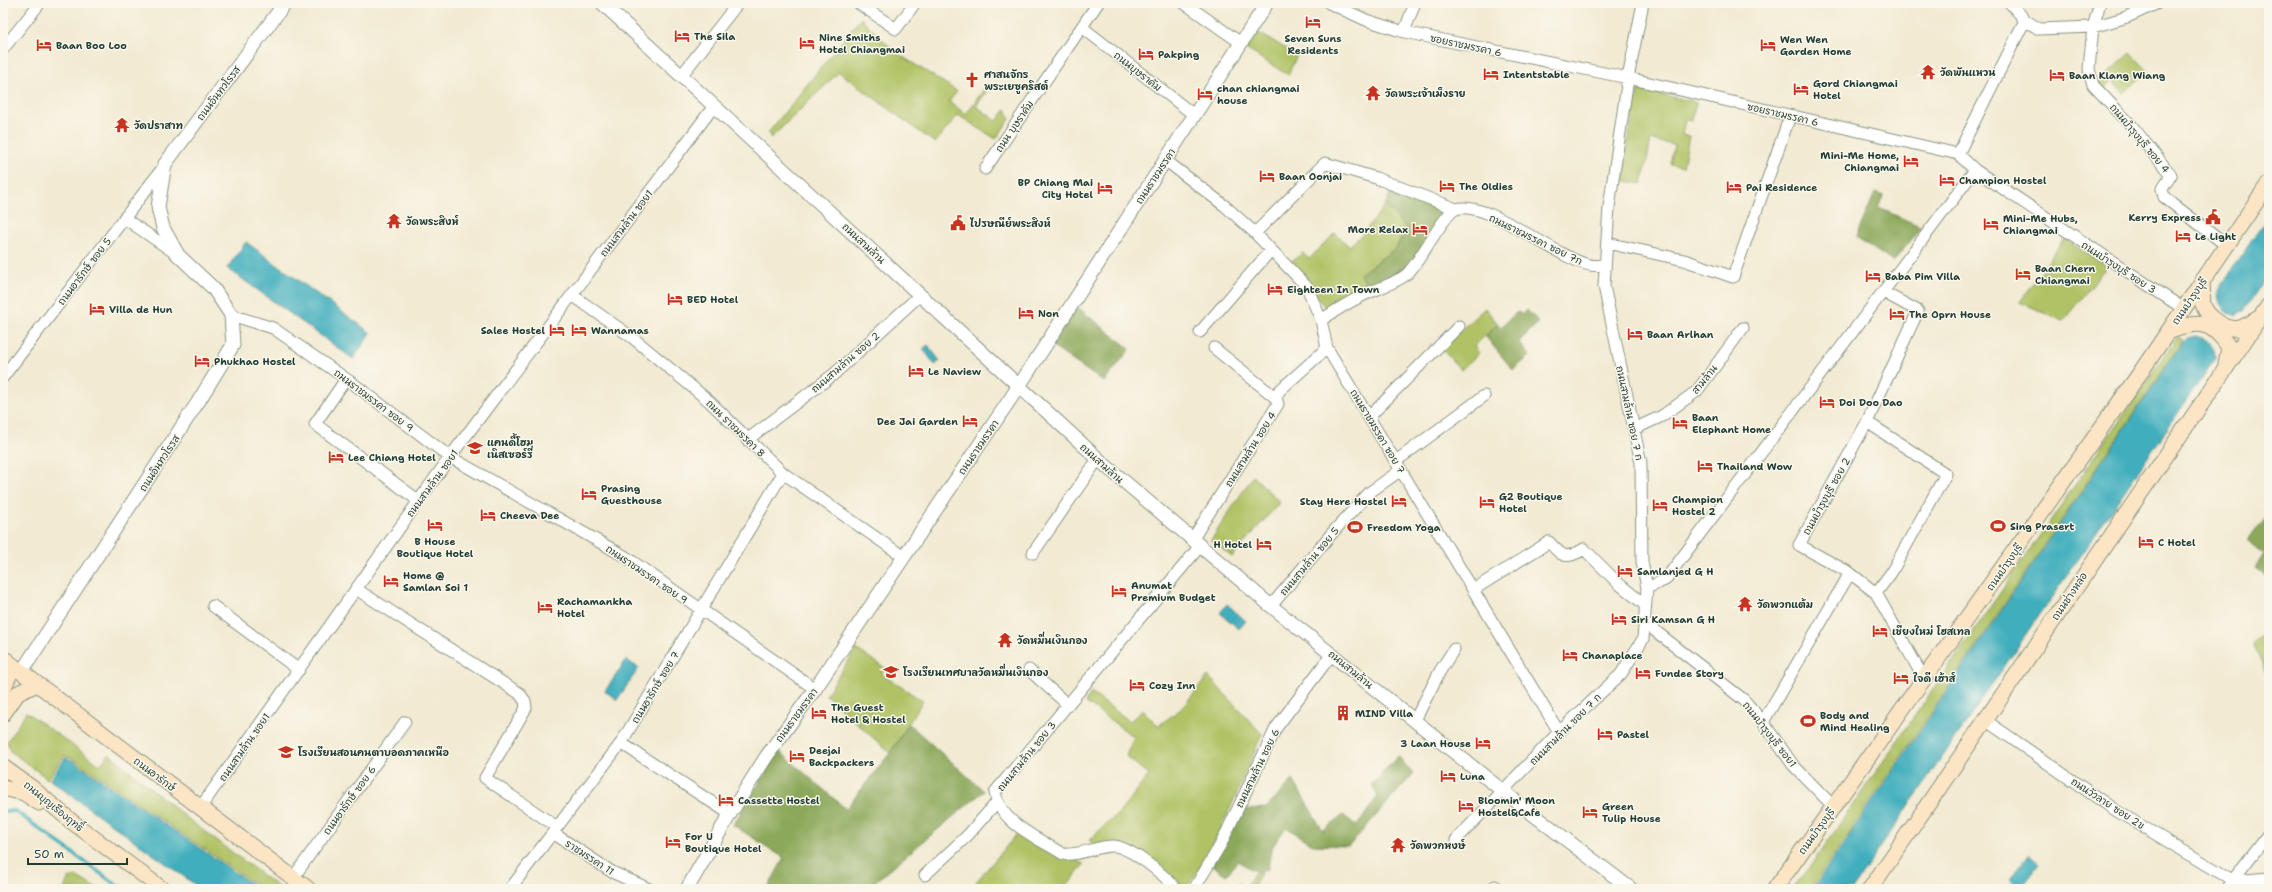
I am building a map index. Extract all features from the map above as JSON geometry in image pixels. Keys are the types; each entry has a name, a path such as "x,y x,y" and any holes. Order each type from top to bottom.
{"main road":[{"name":"ถนนบำรุงบุรี","path":"1774,889 1834,807 2168,332 2269,183"},
{"path":"2202,282 2203,305 2208,313 2219,323 2229,327 2240,328 2260,318"},
{"name":"ถนนช่างหล่อ","path":"1870,889 2269,305"},
{"path":"2168,332 2194,323 2204,324 2214,330 2229,347 2226,366"},
{"path":"3,689 9,676 6,659"},
{"name":"ถนนอารักษ์","path":"6,659 308,889"},
{"path":"3,714 18,693 37,684"},
{"name":"ถนนบุญเรืองฤทธิ์","path":"3,767 32,788 71,822 162,889"},
{"path":"3,788 24,793 71,822"}],"street":[{"path":"3,49 40,3"},
{"name":"ถนนอินทวโรรส","path":"178,255 163,228 158,208 165,164 285,3"},
{"name":"ถนนสามล้าน","path":"602,3 1020,386 1098,460 1271,606 1504,792 1631,889"},
{"path":"682,76 738,3"},
{"path":"858,3 896,29 915,3"},
{"name":"ถนน บุษราคัม","path":"985,169 1098,3"},
{"path":"1184,3 1241,43"},
{"name":"ถนนราชมรรคา","path":"687,889 730,814 766,757 815,689 1020,386 1267,3"},
{"name":"ซอยราชมรรคา 6","path":"1329,3 1366,20 1404,32 1628,78 1958,154"},
{"path":"1404,32 1415,3"},
{"name":"ถนนสามล้าน ซอย 7 ก","path":"1456,840 1504,792 1560,732 1621,674 1643,639 1647,588 1642,562 1641,463 1604,286 1610,207 1628,78 1643,3"},
{"path":"2010,3 2025,20 2039,29 2093,28 2127,17 2158,3"},
{"path":"2093,28 2100,3"},
{"path":"1958,154 2025,20"},
{"name":"ถนนบุษราคัม","path":"1082,27 1194,115"},
{"name":"ถนนบำรุงบุรี ซอย 4","path":"2093,28 2089,70 2094,84 2132,126 2170,175 2162,189 2164,197 2227,246"},
{"name":"ถนนสามล้าน ซอย1","path":"200,808 450,457 714,106"},
{"path":"1607,243 1684,260 1733,277 1790,116"},
{"name":"ถนนบำรุงบุรี ซอย 3","path":"1958,154 1975,170 2184,309"},
{"name":"ถนนราชมรรคา ซอย 7","path":"1166,160 1225,206 1255,233 1307,287 1321,320 1327,348 1560,732"},
{"name":"ถนนราชมรรคา ซอย 7ก","path":"1255,233 1326,163 1376,178 1456,209 1469,209 1495,216 1574,259 1590,265 1605,265"},
{"name":"ถนนอารักษ์ ซอย 5","path":"3,377 165,164"},
{"path":"1647,588 1665,580 1975,170"},
{"path":"1321,320 1364,295 1406,275 1428,248 1446,216 1456,209"},
{"name":"ถนนอินทวโรรส","path":"22,671 198,402 232,345 231,315 212,288 178,255 124,218"},
{"path":"1200,332 1271,250"},
{"name":"ถนนบำรุงบุรี ซอย 2","path":"1883,292 1918,311 1867,422 1799,545 1850,573 1876,593 1924,679"},
{"name":"ถนน ราชมรรคา 8","path":"572,295 633,338 709,402 783,473 904,557"},
{"name":"ถนนสามล้าน ซอย 2","path":"747,440 833,375 920,295"},
{"name":"ถนนราชมรรคา ซอย 9","path":"231,315 273,328 346,379 450,457 626,557 701,611 815,689"},
{"path":"1369,417 1458,326"},
{"name":"สามล้าน","path":"1634,429 1662,416 1697,391 1743,328"},
{"path":"1214,348 1276,398"},
{"name":"ถนนสามล้าน ซอย 4","path":"1196,543 1278,404 1276,398 1280,390 1327,348"},
{"path":"346,379 315,424 419,501"},
{"name":"ถนนสามล้าน ซอย 5","path":"1271,606 1333,532 1370,492 1399,466 1484,396"},
{"path":"1867,422 1946,474 1891,573 1876,593"},
{"path":"1033,553 1098,460"},
{"name":"ถนนอารักษ์ ซอย 7","path":"510,889 621,743 783,473"},
{"path":"1474,590 1549,542 1562,556 1571,556 1584,548 1618,583 1645,605"},
{"name":"ถนนสามล้าน ซอย 3","path":"1176,889 1145,862 1123,847 1112,846 1072,855 1063,854 1022,828 1007,816 996,803 995,792 1068,705 1196,543"},
{"path":"1763,722 1850,573"},
{"name":"ราชมรรคา 11","path":"356,589 519,693 526,708 485,778 612,872 649,889"},
{"path":"213,606 299,670"},
{"name":"ถนนบำรุงบุรี ซอย1","path":"1645,623 1738,695 1763,722 1793,765 1834,807"},
{"path":"1415,720 1440,671 1454,649"},
{"name":"ถนนสามล้าน ซอย 6","path":"1194,889 1221,844 1276,728 1332,654"},
{"path":"1029,670 1068,705"},
{"name":"ถนนวัวลาย ซอย 2ข","path":"1985,720 2115,810 2230,885"},
{"name":"ถนนอารักษ์ ซอย 6","path":"293,878 405,722"},
{"path":"621,743 730,814"},
{"path":"925,875 968,835 996,803"},
{"path":"2230,885 2269,832"},
{"path":"2230,885 2269,878"}],"green space":[{"path":"861,18 895,52 957,91 949,102 966,114 984,89 987,91 976,106 997,121 1006,109 1010,119 996,139 958,115 935,143 839,72 771,138 768,133"},
{"path":"1257,32 1297,55 1288,75 1246,49"},
{"path":"2131,53 2148,71 2124,93 2113,81 2104,89 2098,82"},
{"path":"1638,90 1696,102 1692,121 1685,120 1682,135 1689,136 1683,167 1670,164 1674,145 1651,140 1642,184 1620,180"},
{"path":"1392,189 1442,210 1444,213 1432,235 1403,270 1369,287 1360,274 1396,248 1406,228 1385,205"},
{"path":"1875,193 1884,196 1879,208 1922,227 1893,262 1856,237"},
{"path":"1385,205 1407,228 1396,248 1360,274 1369,287 1328,311 1289,263 1303,253 1309,259 1335,233 1349,246 1362,235"},
{"path":"2064,239 2107,266 2063,321 2020,302"},
{"path":"1077,307 1130,349 1104,382 1050,345"},
{"path":"1485,308 1498,324 1474,346 1479,353 1461,370 1441,348"},
{"path":"1527,310 1539,322 1519,342 1530,356 1513,370 1485,336 1498,324 1501,327 1517,312 1522,314"},
{"path":"2177,338 2183,341 1811,889 1790,889 1805,874"},
{"path":"1253,476 1280,502 1232,557 1211,540"},
{"path":"2264,519 2269,522 2269,576 2254,568 2263,554 2248,541"},
{"path":"2269,630 2269,681 2253,643"},
{"path":"856,649 885,668 881,674 923,701 890,753 826,695"},
{"path":"1208,676 1262,734 1214,843 1191,881 1182,889 1137,852 1096,846 1089,840 1120,812 1149,775 1126,756 1134,737 1085,702 1091,693 1130,721 1143,710 1158,726 1181,709"},
{"path":"26,712 100,765 109,754 192,822 281,889 262,889 72,758 64,756 48,779 10,751 7,742"},
{"path":"909,724 984,791 866,889 767,889 784,858 733,825 779,751 846,809 890,753"},
{"path":"1398,756 1413,774 1349,846 1314,845 1286,827 1271,849 1268,869 1264,871 1256,871 1239,861 1226,875 1212,865 1240,810 1266,808 1293,780 1323,831 1343,815 1357,826 1378,796 1371,785"},
{"path":"1017,834 1084,864 1065,889 970,889"},
{"path":"1255,872 1261,873 1253,887 1256,889 1236,889 1238,883 1246,887"},
{"path":"76,876 97,889 64,889 68,879"}],"water":[{"path":"2269,215 2269,274 2244,311 2236,316 2222,307 2219,300 2218,290"},
{"path":"246,242 371,333 353,359 227,268"},
{"path":"2196,336 2210,343 2214,350 2215,359 1852,889 1813,889 2186,338"},
{"path":"928,345 940,361 935,365 923,349"},
{"path":"1227,604 1246,621 1239,629 1220,613"},
{"path":"626,660 639,668 617,700 605,691"},
{"path":"65,758 72,760 259,889 201,889 50,780"},
{"path":"2029,854 2040,863 2021,887 2010,878"}],"waterway":[{"path":"3,811 15,811 122,889"}],"place":[{"name":"Seven Suns Residents","path":"1313,22"},
{"name":"The Sila","path":"682,36"},
{"name":"Nine Smiths Hotel Chiangmai","path":"807,43"},
{"name":"Baan Boo Loo","path":"44,45"},
{"name":"Wen Wen Garden Home","path":"1768,45"},
{"name":"Pakping","path":"1146,54"},
{"name":"วัดพันแหวน","path":"1928,72"},
{"name":"Intentstable","path":"1491,74"},
{"name":"Baan Klang Wiang","path":"2057,75"},
{"name":"ศาสนจักร พระเยซูคริสต์","path":"972,80"},
{"name":"Gord Chiangmai Hotel","path":"1801,89"},
{"name":"วัดพระเจ้าเม็งราย","path":"1373,93"},
{"name":"chan chiangmai house","path":"1205,94"},
{"name":"วัดปราสาท","path":"122,125"},
{"name":"Mini-Me Home, Chiangmai","path":"1911,161"},
{"name":"Baan Oonjai","path":"1267,176"},
{"name":"Champion Hostel","path":"1947,180"},
{"name":"The Oldies","path":"1447,186"},
{"name":"Pai Residence","path":"1734,187"},
{"name":"BP Chiang Mai City Hotel","path":"1105,188"},
{"name":"Kerry Express","path":"2213,217"},
{"name":"วัดพระสิงห์","path":"394,221"},
{"name":"ไปรษณีย์พระสิงห์","path":"958,223"},
{"name":"Mini-Me Hubs, Chiangmai","path":"1991,224"},
{"name":"More Relax","path":"1420,229"},
{"name":"Le Light","path":"2183,236"},
{"name":"Baan Chern Chiangmai","path":"2023,274"},
{"name":"Baba Pim Villa","path":"1873,276"},
{"name":"Eighteen In Town","path":"1275,289"},
{"name":"BED Hotel","path":"675,299"},
{"name":"Villa de Hun","path":"97,309"},
{"name":"Non","path":"1026,313"},
{"name":"The Oprn House","path":"1897,314"},
{"name":"Salee Hostel","path":"557,330"},
{"name":"Wannamas","path":"579,330"},
{"name":"Baan Arlhan","path":"1635,334"},
{"name":"Phukhao Hostel","path":"202,361"},
{"name":"Le Naview","path":"916,371"},
{"name":"Doi Doo Dao","path":"1827,402"},
{"name":"Dee Jai Garden","path":"970,421"},
{"name":"Baan Elephant Home","path":"1680,423"},
{"name":"แคนดี้โฮม เนิสเซอร์รี่","path":"475,448"},
{"name":"Lee Chiang Hotel","path":"336,457"},
{"name":"Thailand Wow","path":"1705,466"},
{"name":"Prasing Guesthouse","path":"589,494"},
{"name":"Stay Here Hostel","path":"1399,501"},
{"name":"G2 Boutique Hotel","path":"1487,502"},
{"name":"Champion Hostel 2","path":"1660,505"},
{"name":"Cheeva Dee","path":"488,515"},
{"name":"B House Boutique Hotel","path":"435,525"},
{"name":"Sing Prasert","path":"1998,526"},
{"name":"Freedom Yoga","path":"1355,527"},
{"name":"C Hotel","path":"2146,542"},
{"name":"H Hotel","path":"1264,544"},
{"name":"Samlanjed G H","path":"1625,571"},
{"name":"Home @ Samlan Soi 1","path":"391,581"},
{"name":"Anumat Premium Budget","path":"1119,591"},
{"name":"วัดพวกแต้ม","path":"1745,604"},
{"name":"Rachamankha Hotel","path":"545,607"},
{"name":"Siri Kamsan G H","path":"1619,619"},
{"name":"เชียงใหม่ โฮสเทล","path":"1880,631"},
{"name":"วัดหมื่นเงินกอง","path":"1005,640"},
{"name":"Chanaplace","path":"1570,655"},
{"name":"โรงเรียนเทศบาลวัดหมื่นเงินกอง","path":"891,672"},
{"name":"Fundee Story","path":"1643,673"},
{"name":"ใจดี เฮ้าส์","path":"1901,678"},
{"name":"Cozy Inn","path":"1137,685"},
{"name":"The Guest Hotel & Hostel","path":"819,713"},
{"name":"MIND Villa","path":"1343,713"},
{"name":"Body and Mind Healing","path":"1808,721"},
{"name":"Pastel","path":"1605,734"},
{"name":"3 Laan House","path":"1483,743"},
{"name":"โรงเรียนสอนคนตาบอดภาคเหนือ","path":"286,752"},
{"name":"Deejai Backpackers","path":"797,756"},
{"name":"Luna","path":"1448,776"},
{"name":"Cassette Hostel","path":"726,800"},
{"name":"Bloomin' Moon Hostel&Cafe","path":"1466,806"},
{"name":"Green Tulip House","path":"1590,812"},
{"name":"For U Boutique Hotel","path":"673,842"},
{"name":"วัดพวกหงษ์","path":"1398,845"}]}
